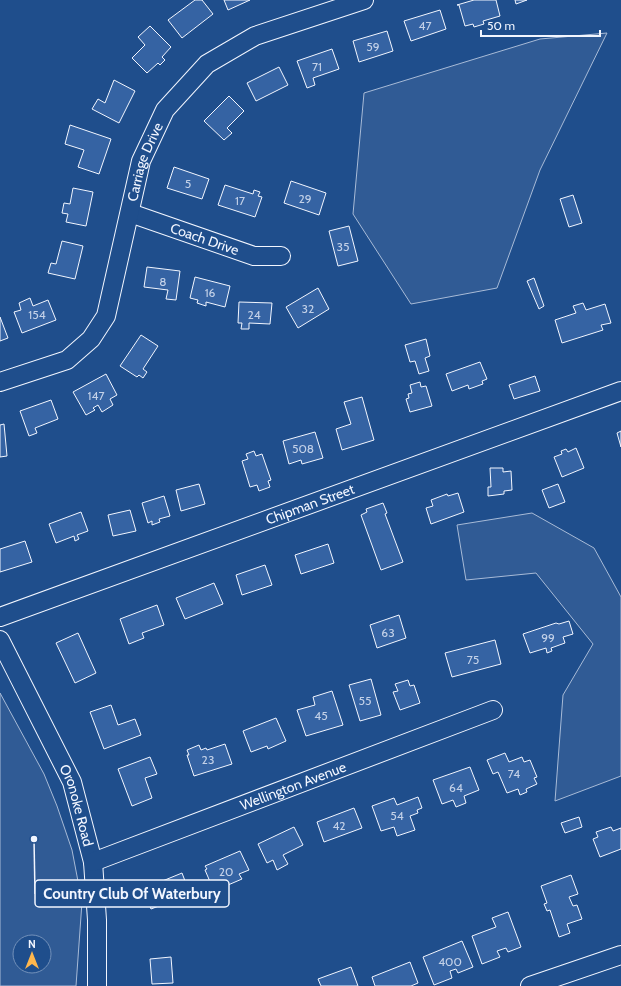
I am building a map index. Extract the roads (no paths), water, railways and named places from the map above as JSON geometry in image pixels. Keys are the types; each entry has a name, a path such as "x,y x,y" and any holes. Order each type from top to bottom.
{"street":[{"name":"Carriage Drive","path":"0,382 67,360 91,339 106,316 141,161 165,110 207,64 255,36 364,0"},
{"name":"Coach Drive","path":"130,213 254,256 281,256"},
{"name":"Chipman Street","path":"0,617 621,391"},
{"name":"Oronoke Road","path":"0,640 72,782 93,862 97,920 97,986"},
{"name":"Wellington Avenue","path":"93,862 493,710"},
{"path":"530,986 621,955"}],"place":[{"name":"Country Club Of Waterbury","path":"34,839"}]}
